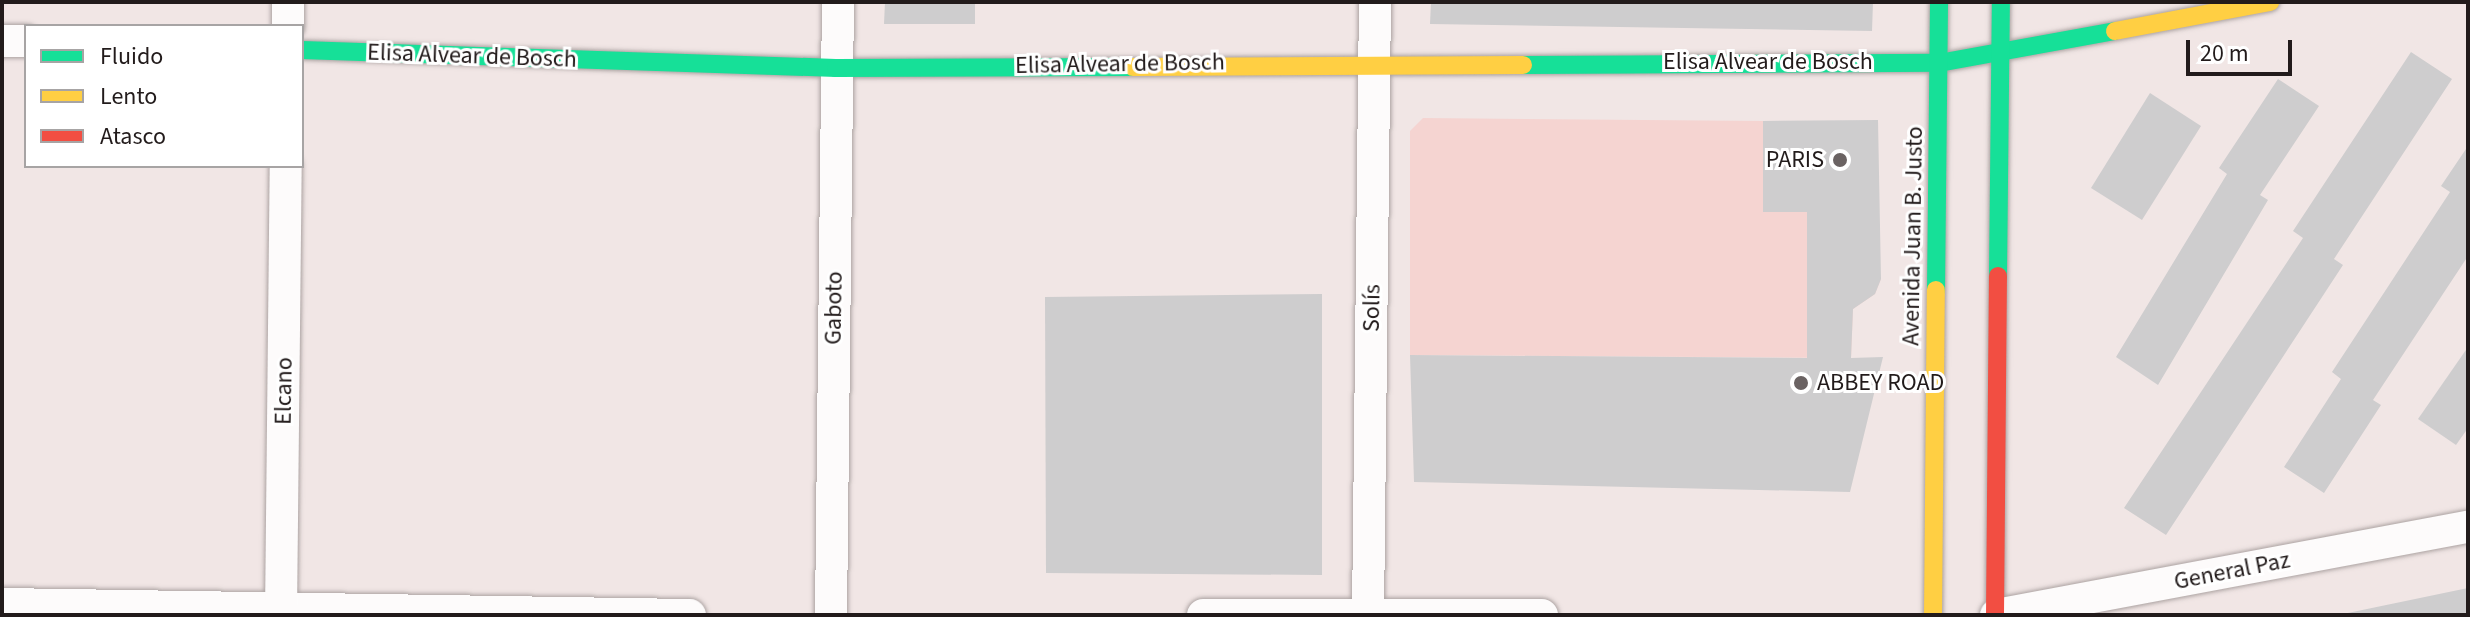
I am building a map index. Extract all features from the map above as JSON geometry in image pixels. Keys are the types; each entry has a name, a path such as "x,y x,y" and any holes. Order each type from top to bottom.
{"street":[{"path":"288,2 288,24"},
{"name":"Gaboto","path":"831,615 838,2"},
{"name":"Solís","path":"1368,614 1375,2"},
{"name":"Avenida Juan B. Justo","path":"1933,615 1939,2"},
{"path":"1995,615 2001,2"},
{"name":"Elisa Alvear de Bosch","path":"304,50 836,68 1374,61 1939,63 2270,2"},
{"path":"2,41 24,41"},
{"name":"Elcano","path":"281,611 286,168"},
{"name":"General Paz","path":"1995,615 2142,602 2468,527"},
{"path":"2,604 281,611 690,615"},
{"path":"1203,615 1542,615"}],"shaded area":[{"path":"1423,118 1763,121 1763,211 1807,212 1881,279 1875,294 1853,309 1851,358 1410,355 1410,131"}],"building":[{"path":"885,2 975,2 975,24 884,24"},
{"path":"1431,2 1873,2 1872,31 1430,24"},
{"path":"2411,52 2452,79 2334,259 2343,265 2166,535 2124,508 2303,238 2293,231"},
{"path":"2278,79 2319,106 2260,195 2268,200 2158,385 2116,357 2227,174 2219,168"},
{"path":"2150,93 2201,126 2142,220 2091,188"},
{"path":"1878,120 1881,279 1875,294 1853,309 1851,358 1883,357 1850,492 1414,482 1410,355 1807,358 1807,212 1763,212 1763,121"},
{"path":"2468,146 2468,256 2373,400 2381,405 2324,493 2284,467 2341,379 2332,372 2450,192 2441,186"},
{"path":"1322,294 1322,575 1046,573 1045,297"},
{"path":"2468,347 2468,428 2456,445 2418,419"},
{"path":"2468,588 2468,615 2343,615 2343,614"}],"traffic: fast":[{"path":"1936,290 1939,2"},
{"path":"1998,276 2001,2"},
{"path":"1523,65 1939,63 2115,31"},
{"path":"304,50 836,68 1133,67"}],"traffic: slow":[{"path":"2115,31 2270,2"},
{"path":"1133,67 1523,65"},
{"path":"1933,615 1936,290"}],"traffic: jam":[{"path":"1995,615 1998,276"}],"place":[{"name":"PARIS","path":"1840,160"},
{"name":"ABBEY ROAD","path":"1801,383"}]}
